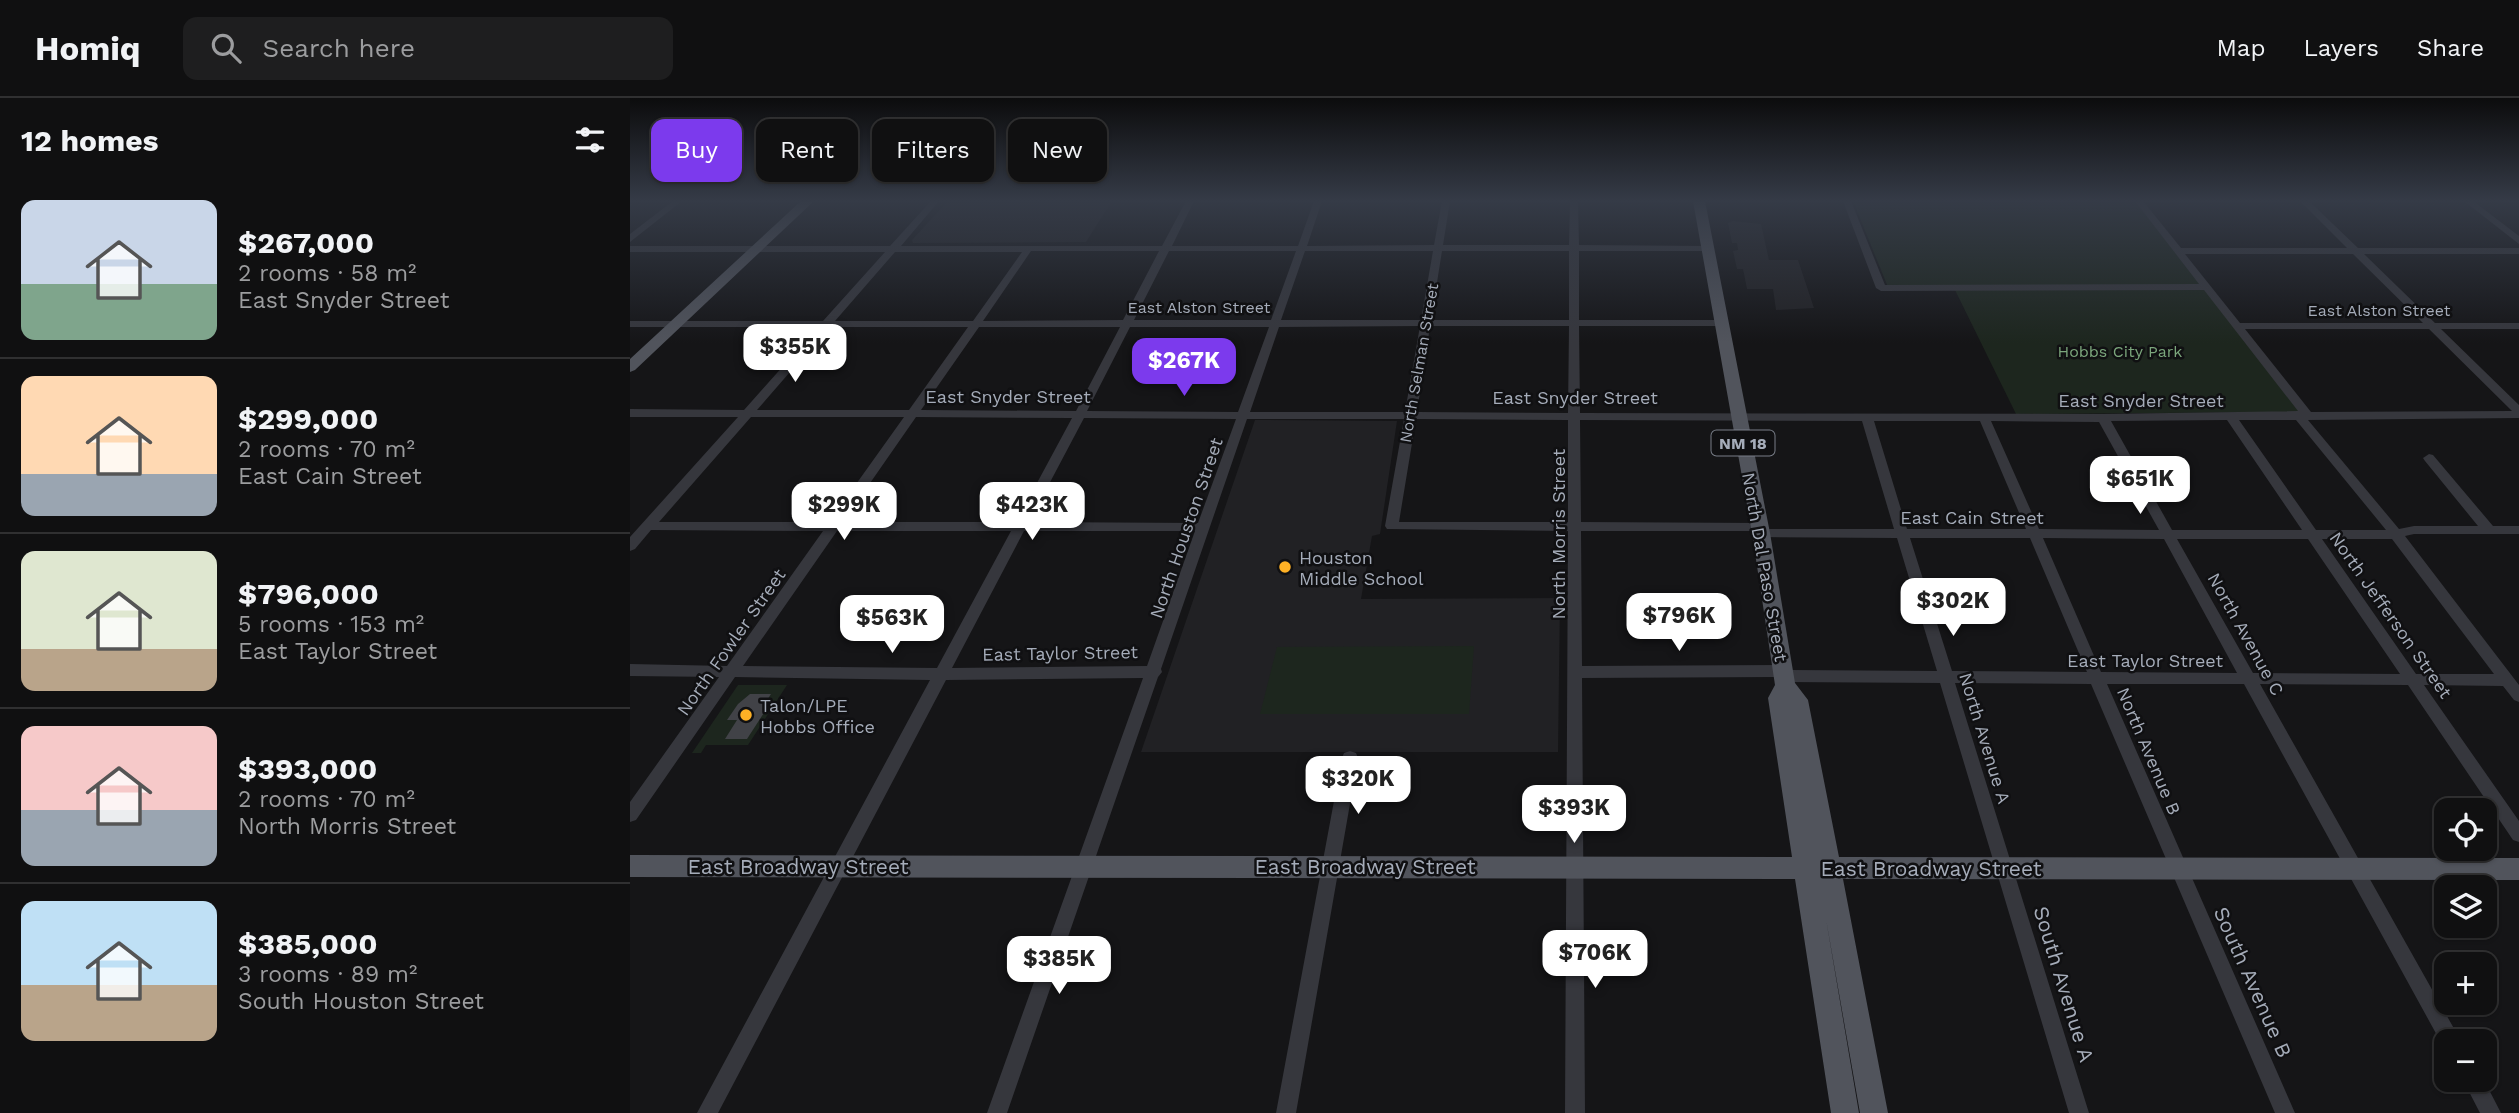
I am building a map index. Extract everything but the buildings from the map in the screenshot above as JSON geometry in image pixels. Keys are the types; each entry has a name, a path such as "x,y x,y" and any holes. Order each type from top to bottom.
{"main road":[{"name":"North Dal Paso Street","path":"1707,248 1760,530 1784,677 1778,698 1816,867"},
{"path":"630,367 756,249"},
{"name":"East Broadway Street","path":"630,866 2519,869"},
{"path":"1816,867 1845,1113"},
{"path":"1816,867 1874,1113"}],"street":[{"path":"630,249 844,248"},
{"path":"630,546 895,248"},
{"name":"North Fowler Street","path":"630,815 1029,248"},
{"path":"1079,248 1251,248"},
{"name":"North Houston Street","path":"997,1113 1155,671 1301,248"},
{"name":"North Selman Street","path":"1392,526 1438,248"},
{"name":"North Morris Street","path":"1575,248 1575,1113"},
{"path":"1866,248 1881,288 2208,287"},
{"path":"2177,248 2519,696"},
{"path":"2352,248 2519,412"},
{"path":"707,1113 1020,528 1165,249"},
{"path":"2179,251 2519,251"},
{"name":"East Alston Street","path":"630,324 1722,323"},
{"name":"East Alston Street","path":"2238,326 2519,326"},
{"name":"East Snyder Street","path":"630,414 2103,418 2519,412"},
{"name":"North Jefferson Street","path":"2231,417 2519,835"},
{"name":"North Avenue A","path":"1867,418 2005,869"},
{"name":"North Avenue B","path":"1984,418 2179,869"},
{"name":"North Avenue C","path":"2103,418 2444,1029"},
{"path":"2429,458 2489,530"},
{"path":"647,526 1204,527"},
{"name":"East Cain Street","path":"1392,526 1760,530 1904,535 2312,534 2519,530"},
{"name":"East Taylor Street","path":"630,670 942,674 1155,671"},
{"name":"East Taylor Street","path":"1576,672 1947,679 2506,680"},
{"path":"1286,1113 1350,758"},
{"name":"South Avenue A","path":"2005,869 2079,1113"},
{"name":"South Avenue B","path":"2179,869 2285,1113"},
{"path":"2480,1092 2491,1113"}],"shaded area":[{"path":"1766,248 1769,260 1798,260 1814,308 1776,310 1773,289 1747,289 1743,269 1737,269 1733,251"},
{"name":"Houston Middle School","path":"1255,420 1397,421 1380,534 1372,536 1361,599 1560,598 1558,752 1141,752"}],"green space":[{"name":"Hobbs City Park","path":"1872,248 2175,248 2303,412 2016,414 1955,290 1888,287"},
{"path":"1474,646 1469,714 1260,714 1277,647"},
{"path":"738,685 787,685 748,745 706,745 701,753 692,753"}],"place":[{"name":"Houston Middle School","path":"1285,567"},
{"name":"Talon/LPE Hobbs Office","path":"746,715"}]}
